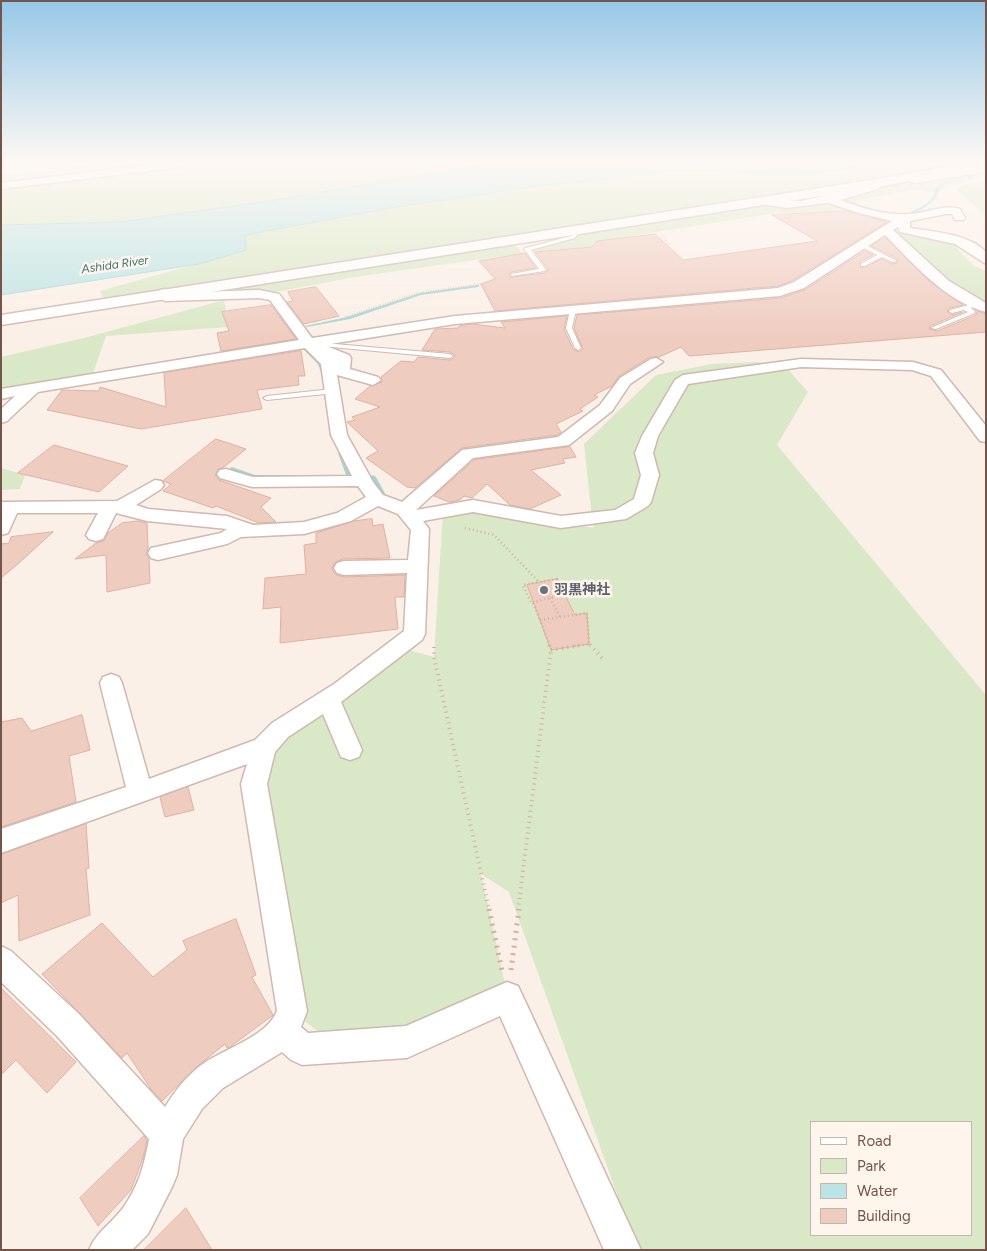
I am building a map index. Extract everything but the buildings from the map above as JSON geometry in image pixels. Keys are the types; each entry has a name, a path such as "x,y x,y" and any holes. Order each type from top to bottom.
{"street":[{"path":"1,320 621,222"},
{"path":"1,394 143,369 455,320 780,292 799,285 865,247 897,222"},
{"path":"904,222 904,230 969,244 978,250 986,260"},
{"path":"886,229 940,281 976,307"},
{"path":"165,293 165,298 259,294 274,297 309,344 328,363 339,435 370,490"},
{"path":"309,344 344,358 342,372 373,380"},
{"path":"408,513 468,454 563,441 606,408 625,381 656,362"},
{"path":"408,513 473,506 561,522 618,515 642,502 650,474 644,453 650,436 683,380 794,364 913,366 936,373 986,436"},
{"path":"1,418 32,389"},
{"path":"1,841 140,793 264,747 280,730 328,699 414,634 420,528 408,513 370,490 278,486 252,482 226,474"},
{"path":"96,535 116,507 154,485"},
{"path":"158,553 227,538 237,532 300,529 336,519 370,490"},
{"path":"1,529 5,508 116,507 147,515 227,522 252,532"},
{"path":"344,568 418,566"},
{"path":"111,683 140,793"},
{"path":"328,699 350,750"},
{"path":"107,1250 135,1221 160,1175 167,1134 190,1097 209,1079 252,1054 284,1032 292,1011 254,784 264,747"},
{"path":"1,960 68,1025 167,1134"},
{"path":"284,1032 302,1049 407,1042 508,998 623,1250"}],"lane":[{"path":"513,275 543,270 527,249 573,237 578,229"},
{"path":"865,247 894,261"},
{"path":"863,265 881,255"},
{"path":"952,311 976,307"},
{"path":"934,328 973,312 976,307"},
{"path":"573,310 569,328 578,348"},
{"path":"309,344 450,356"},
{"path":"267,398 332,391"}],"path":[{"path":"344,317 417,293 481,284"},
{"path":"494,535 539,582"},
{"path":"508,998 551,650 524,585 557,578 564,594 532,603"},
{"path":"550,598 560,617"},
{"path":"540,620 587,613 589,644 604,660"},
{"path":"435,638 434,657 508,998"},
{"path":"551,650 589,644"}],"green space":[{"path":"1,222 105,222 1,225"},
{"path":"313,222 602,222 103,298 100,291 246,250 245,235"},
{"path":"632,222 717,222 595,242 592,247 529,252 527,249 569,238 578,229"},
{"path":"895,233 952,243 974,266 986,271 986,306 946,281"},
{"path":"513,243 524,255 511,255 355,277 276,292 186,293"},
{"path":"224,300 228,322 287,314 291,320 231,330 228,327 106,336 93,373 1,390 1,357 84,338"},
{"path":"757,362 785,366 808,392 777,445 986,695 986,1250 637,1250 509,892 481,874 508,998 338,1047 292,1011 255,788 264,747 397,647 434,657 443,511 473,506 593,528 584,444 656,375 712,364"},
{"path":"1,468 25,475 20,489 1,490"}],"water":[{"name":"Ashida River","path":"105,222 313,222 245,235 246,250 199,264 1,295 1,225"}],"waterway":[{"path":"843,262 879,238"},
{"path":"307,326 348,318 420,294 477,286"},
{"path":"304,347 320,363 324,374"},
{"path":"341,453 350,477 342,477"},
{"path":"232,469 254,477 296,477"},
{"path":"373,477 384,497"}],"place":[{"name":"羽黒神社","path":"544,590"}]}
